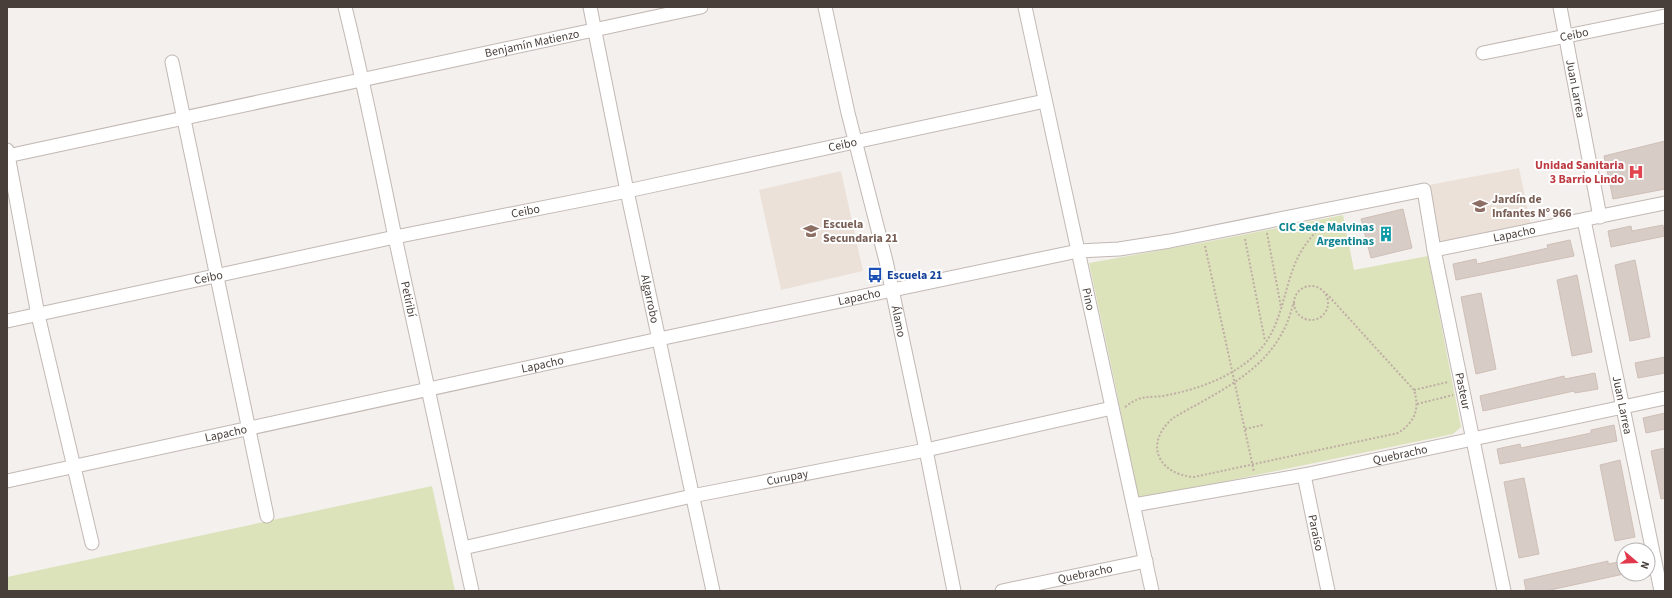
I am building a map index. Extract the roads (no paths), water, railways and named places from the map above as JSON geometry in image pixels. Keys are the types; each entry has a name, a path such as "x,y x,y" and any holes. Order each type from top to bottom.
{"street":[{"name":"Petiribí","path":"344,7 363,80 395,237 430,388 472,591"},
{"name":"Algarrobo","path":"590,7 627,190 713,591"},
{"name":"Benjamín Matienzo","path":"7,154 184,118 701,7"},
{"name":"Álamo","path":"825,7 892,290 954,591"},
{"name":"Pino","path":"1025,7 1152,591"},
{"name":"Juan Larrea","path":"1560,7 1600,217"},
{"name":"Ceibo","path":"1483,53 1665,16"},
{"path":"172,62 267,516"},
{"name":"Ceibo","path":"7,321 395,237 627,190 1045,101"},
{"path":"7,154 38,315 92,543"},
{"name":"Lapacho","path":"7,481 430,388 1078,251 1119,249 1203,235 1424,190"},
{"name":"Pasteur","path":"1424,190 1434,250 1504,591"},
{"name":"Lapacho","path":"1434,250 1665,203"},
{"name":"Juan Larrea","path":"1584,220 1622,406 1663,591"},
{"name":"Quebracho","path":"1134,505 1304,475 1665,398"},
{"name":"Curupay","path":"463,548 692,496 1113,412"},
{"name":"Paraíso","path":"1304,475 1328,591"},
{"name":"Quebracho","path":"1002,591 1146,561"}],"place":[{"name":"Unidad Sanitaria 3 Barrio Lindo","path":"1636,172"},
{"name":"Jardín de Infantes N° 966","path":"1480,206"},
{"name":"Escuela Secundaria 21","path":"811,231"},
{"name":"CIC Sede Malvinas Argentinas","path":"1386,234"},
{"name":"Escuela 21","path":"875,275"}]}
